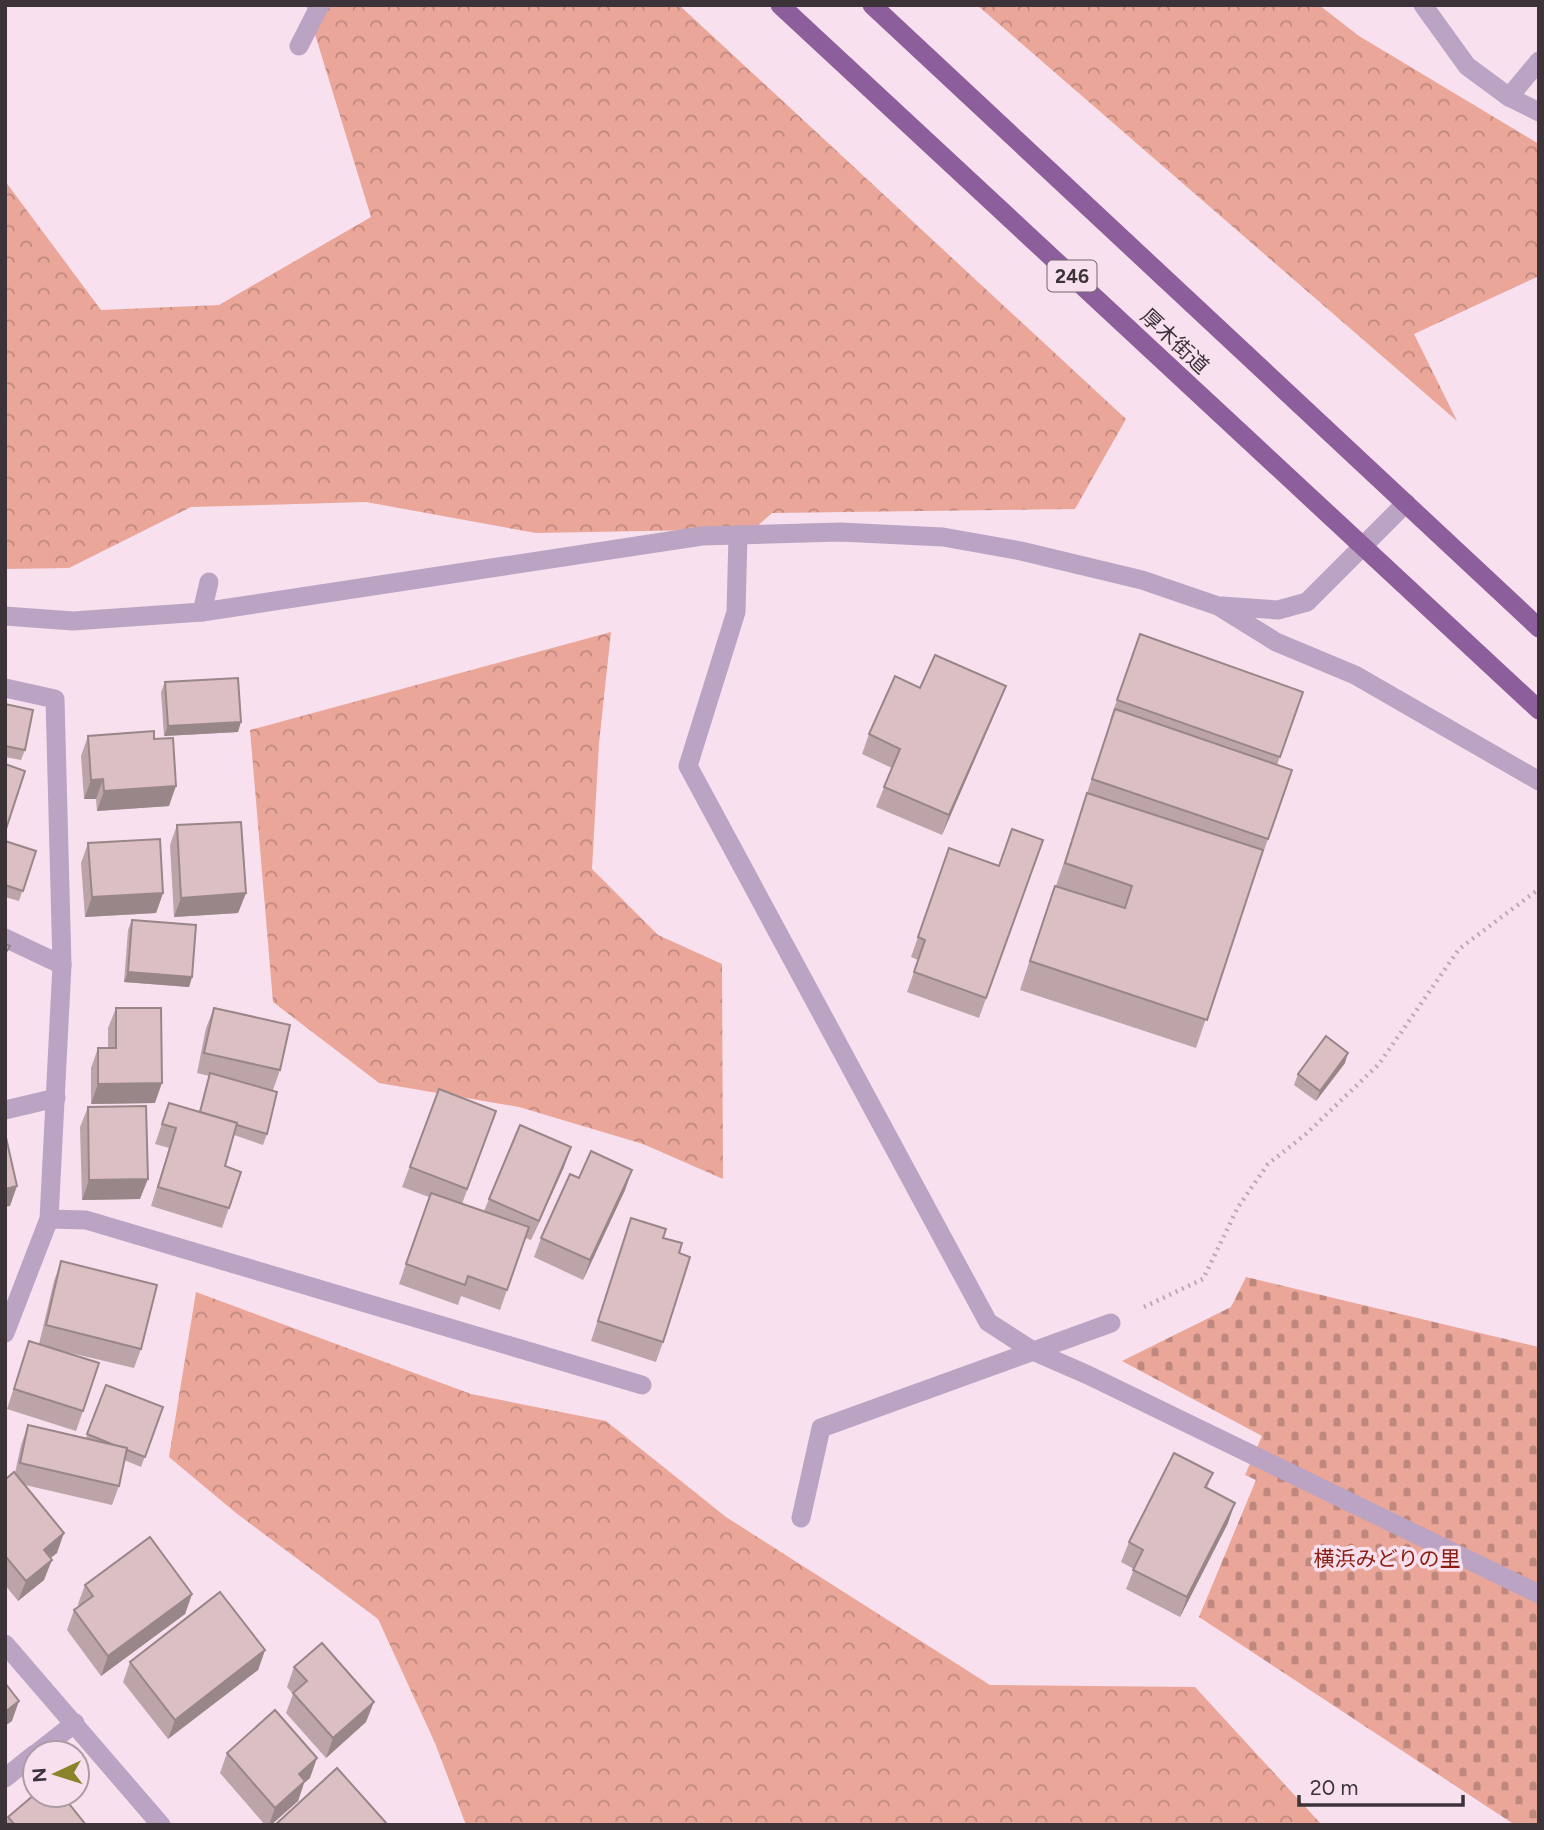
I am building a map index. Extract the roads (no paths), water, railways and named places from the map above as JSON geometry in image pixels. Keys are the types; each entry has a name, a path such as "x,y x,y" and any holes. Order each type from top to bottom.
{"highway":[{"name":"厚木街道","path":"780,5 1539,710"},
{"name":"厚木街道","path":"872,5 1539,628"}],"street":[{"path":"299,46 320,5"},
{"path":"1423,5 1467,66 1509,97 1539,112"},
{"path":"1509,97 1539,61"},
{"path":"1217,606 1278,610 1307,603 1406,503"},
{"path":"5,616 74,621 202,612 702,536 840,532 943,537 1021,551 1142,580 1217,606 1276,642 1355,676 1539,781"},
{"path":"738,535 737,612 688,765 988,1322 1032,1351 1101,1381 1539,1594"},
{"path":"202,612 209,582"},
{"path":"5,688 55,699 62,965 49,1219 5,1333"},
{"path":"5,937 62,965"},
{"path":"5,1110 57,1098"},
{"path":"49,1219 86,1220 642,1385"},
{"path":"801,1518 821,1428 1111,1323"},
{"path":"5,1644 161,1825"},
{"path":"55,1739 75,1723"},
{"path":"5,1778 21,1766"}],"park label":[{"name":"横浜みどりの里","path":"1387,1558"}]}
